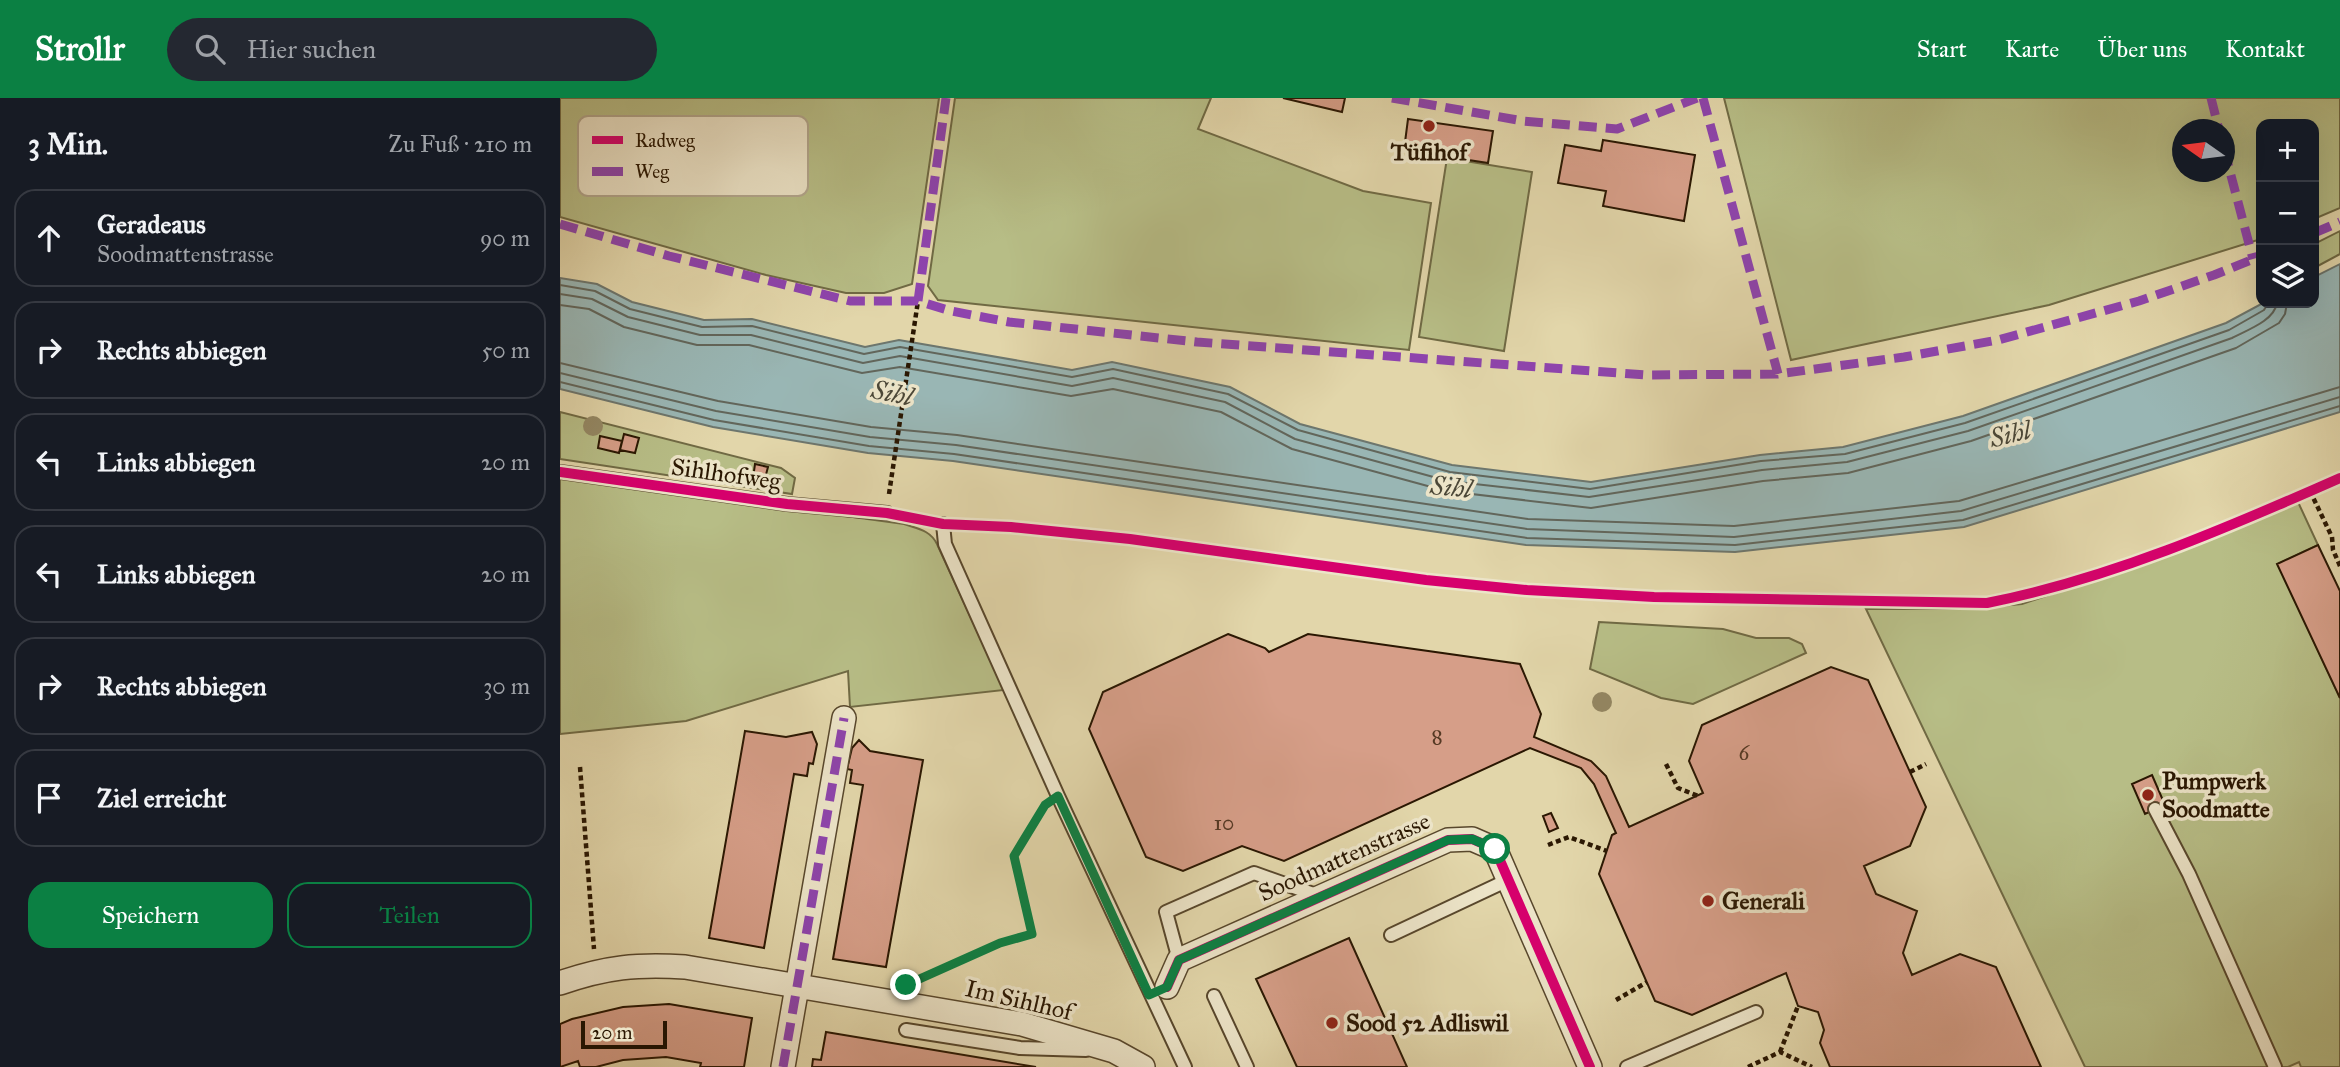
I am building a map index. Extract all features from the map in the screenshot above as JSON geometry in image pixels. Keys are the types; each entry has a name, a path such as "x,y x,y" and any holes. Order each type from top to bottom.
{"street":[{"path":"783,1067 844,718"},
{"name":"Soodmattenstrasse","path":"1179,960 1448,840 1472,839 1495,849 1590,1067"},
{"path":"1158,991 1179,960"},
{"name":"Im Sihlhof","path":"560,983 596,971 643,964 685,967 1022,1024 1114,1051 1143,1067"}],"lane":[{"name":"Sihlhofweg","path":"560,472 788,504 887,508"},
{"path":"943,524 946,544 1058,796 1158,991 1185,1067"},
{"path":"2155,809 2189,874 2275,1067"},
{"path":"1179,960 1166,912 1254,873 1319,896"},
{"path":"1391,935 1508,880"},
{"path":"1214,996 1247,1067"},
{"path":"1627,1067 1756,1012"},
{"path":"906,1030 1020,1048 1114,1051"}],"path":[{"path":"887,508 918,301"},
{"path":"2310,491 2332,537 2333,550 2340,566"},
{"path":"1666,764 1678,788 1698,796"},
{"path":"1910,772 1926,764"},
{"path":"580,767 596,971"},
{"path":"894,1002 906,985 1000,943 1032,934 1014,856 1045,805 1058,796"},
{"path":"1548,845 1569,838 1607,851"},
{"path":"1616,1000 1647,982"},
{"path":"1748,1067 1780,1052 1798,1006"},
{"path":"1780,1052 1812,1067"}],"green space":[{"path":"560,98 939,98 912,284 884,293 846,293 766,275 560,217"},
{"path":"955,98 1211,98 1198,129 1363,191 1431,203 1409,350 938,300 928,286"},
{"path":"1724,98 2340,98 2340,208 2319,217 2319,119 2256,119 2256,241 2049,305 1791,360"},
{"path":"1447,158 1532,172 1504,351 1419,337"},
{"path":"2340,231 2340,254 2319,265 2319,242"},
{"path":"560,412 781,468 795,478 792,494 560,459"},
{"path":"560,477 904,524 923,531 937,544 1004,690 850,707 848,671 686,721 560,734"},
{"path":"2298,502 2318,545 2278,564 2340,698 2340,1067 2301,1067 2299,1062 2288,1067 2085,1067 1866,609 1966,609 2022,604 2173,553"},
{"path":"1599,622 1723,629 1756,638 1789,638 1802,644 1806,653 1693,704 1661,698 1590,669"}],"water":[{"name":"Sihl","path":"2340,264 2340,412 1964,527 1735,552 1526,545 953,461 868,453 713,427 560,389 560,278 597,284 632,302 704,320 752,319 865,347 899,340 1072,370 1112,362 1230,387 1300,424 1452,465 1591,482 1760,455 1843,447 1963,416 2226,323 2256,307 2319,308 2319,274"}],"building":[{"path":"1283,98 1345,98 1342,112"},
{"path":"1408,119 1493,131 1488,163 1404,150"},
{"path":"1603,140 1695,155 1684,221 1603,206 1606,191 1558,183 1565,145 1601,151"},
{"path":"624,434 639,438 635,453 620,450"},
{"path":"600,436 622,441 619,453 598,448"},
{"path":"755,464 768,467 763,486 752,485"},
{"path":"2318,545 2340,591 2340,698 2277,564"},
{"path":"1228,634 1269,652 1308,634 1520,664 1541,714 1534,737 1591,761 1606,776 1629,827 1703,793 1689,761 1702,725 1831,667 1868,680 1926,807 1910,846 1864,866 1876,894 1917,911 1903,953 1912,975 1960,954 1996,967 2041,1067 1830,1067 1820,1043 1824,1030 1818,1012 1798,1006 1786,973 1692,1015 1655,1001 1599,874 1612,835 1616,833 1594,784 1581,768 1530,748 1284,861 1242,846 1183,871 1146,857 1089,729 1103,692"},
{"path":"745,731 786,737 812,732 817,744 813,764 809,763 807,776 794,774 764,948 709,938"},
{"path":"859,740 870,751 923,760 886,967 833,959 863,785 850,783 852,770 847,769 852,748"},
{"name":"Pumpwerk Soodmatte","path":"2152,775 2165,805 2145,814 2132,784"},
{"path":"1551,813 1558,828 1549,832 1543,816"},
{"name":"Sood 52 Adliswil","path":"1349,938 1407,1067 1297,1067 1256,979"},
{"path":"669,1004 752,1018 744,1067 700,1067 701,1063 666,1057 623,1060 596,1067 580,1067 578,1061 560,1067 560,1024 623,1007"},
{"path":"826,1032 1036,1067 812,1067 813,1059 821,1060"}],"marked path":[{"path":"918,301 946,98"},
{"path":"1392,98 1523,121 1617,129 1697,98"},
{"path":"1703,98 1778,374"},
{"path":"2211,98 2216,119"},
{"path":"2233,182 2253,259"},
{"path":"2319,231 2340,222"},
{"path":"560,224 669,256 850,301 918,301 951,311 1009,322 1197,342 1647,375 1778,374 1904,357 1998,340 2139,301 2256,258"},
{"path":"783,1067 844,718"}],"cycle path":[{"path":"560,472 787,504 887,513 943,524 1011,527 1130,539 1426,580 1527,590 1654,597 1987,603 2033,593 2123,566 2211,533 2340,478"},
{"path":"1167,987 1179,960 1448,840 1472,839 1495,849 1590,1067"}],"place":[{"name":"Tüfihof","path":"1429,126"},
{"name":"Pumpwerk Soodmatte","path":"2148,795"},
{"name":"Generali","path":"1708,901"},
{"name":"Sood 52 Adliswil","path":"1332,1023"}],"route":[{"path":"906,985 1000,943 1032,934 1014,856 1045,805 1058,796 1149,995 1167,987 1179,960 1448,840 1472,839 1495,849"}]}
